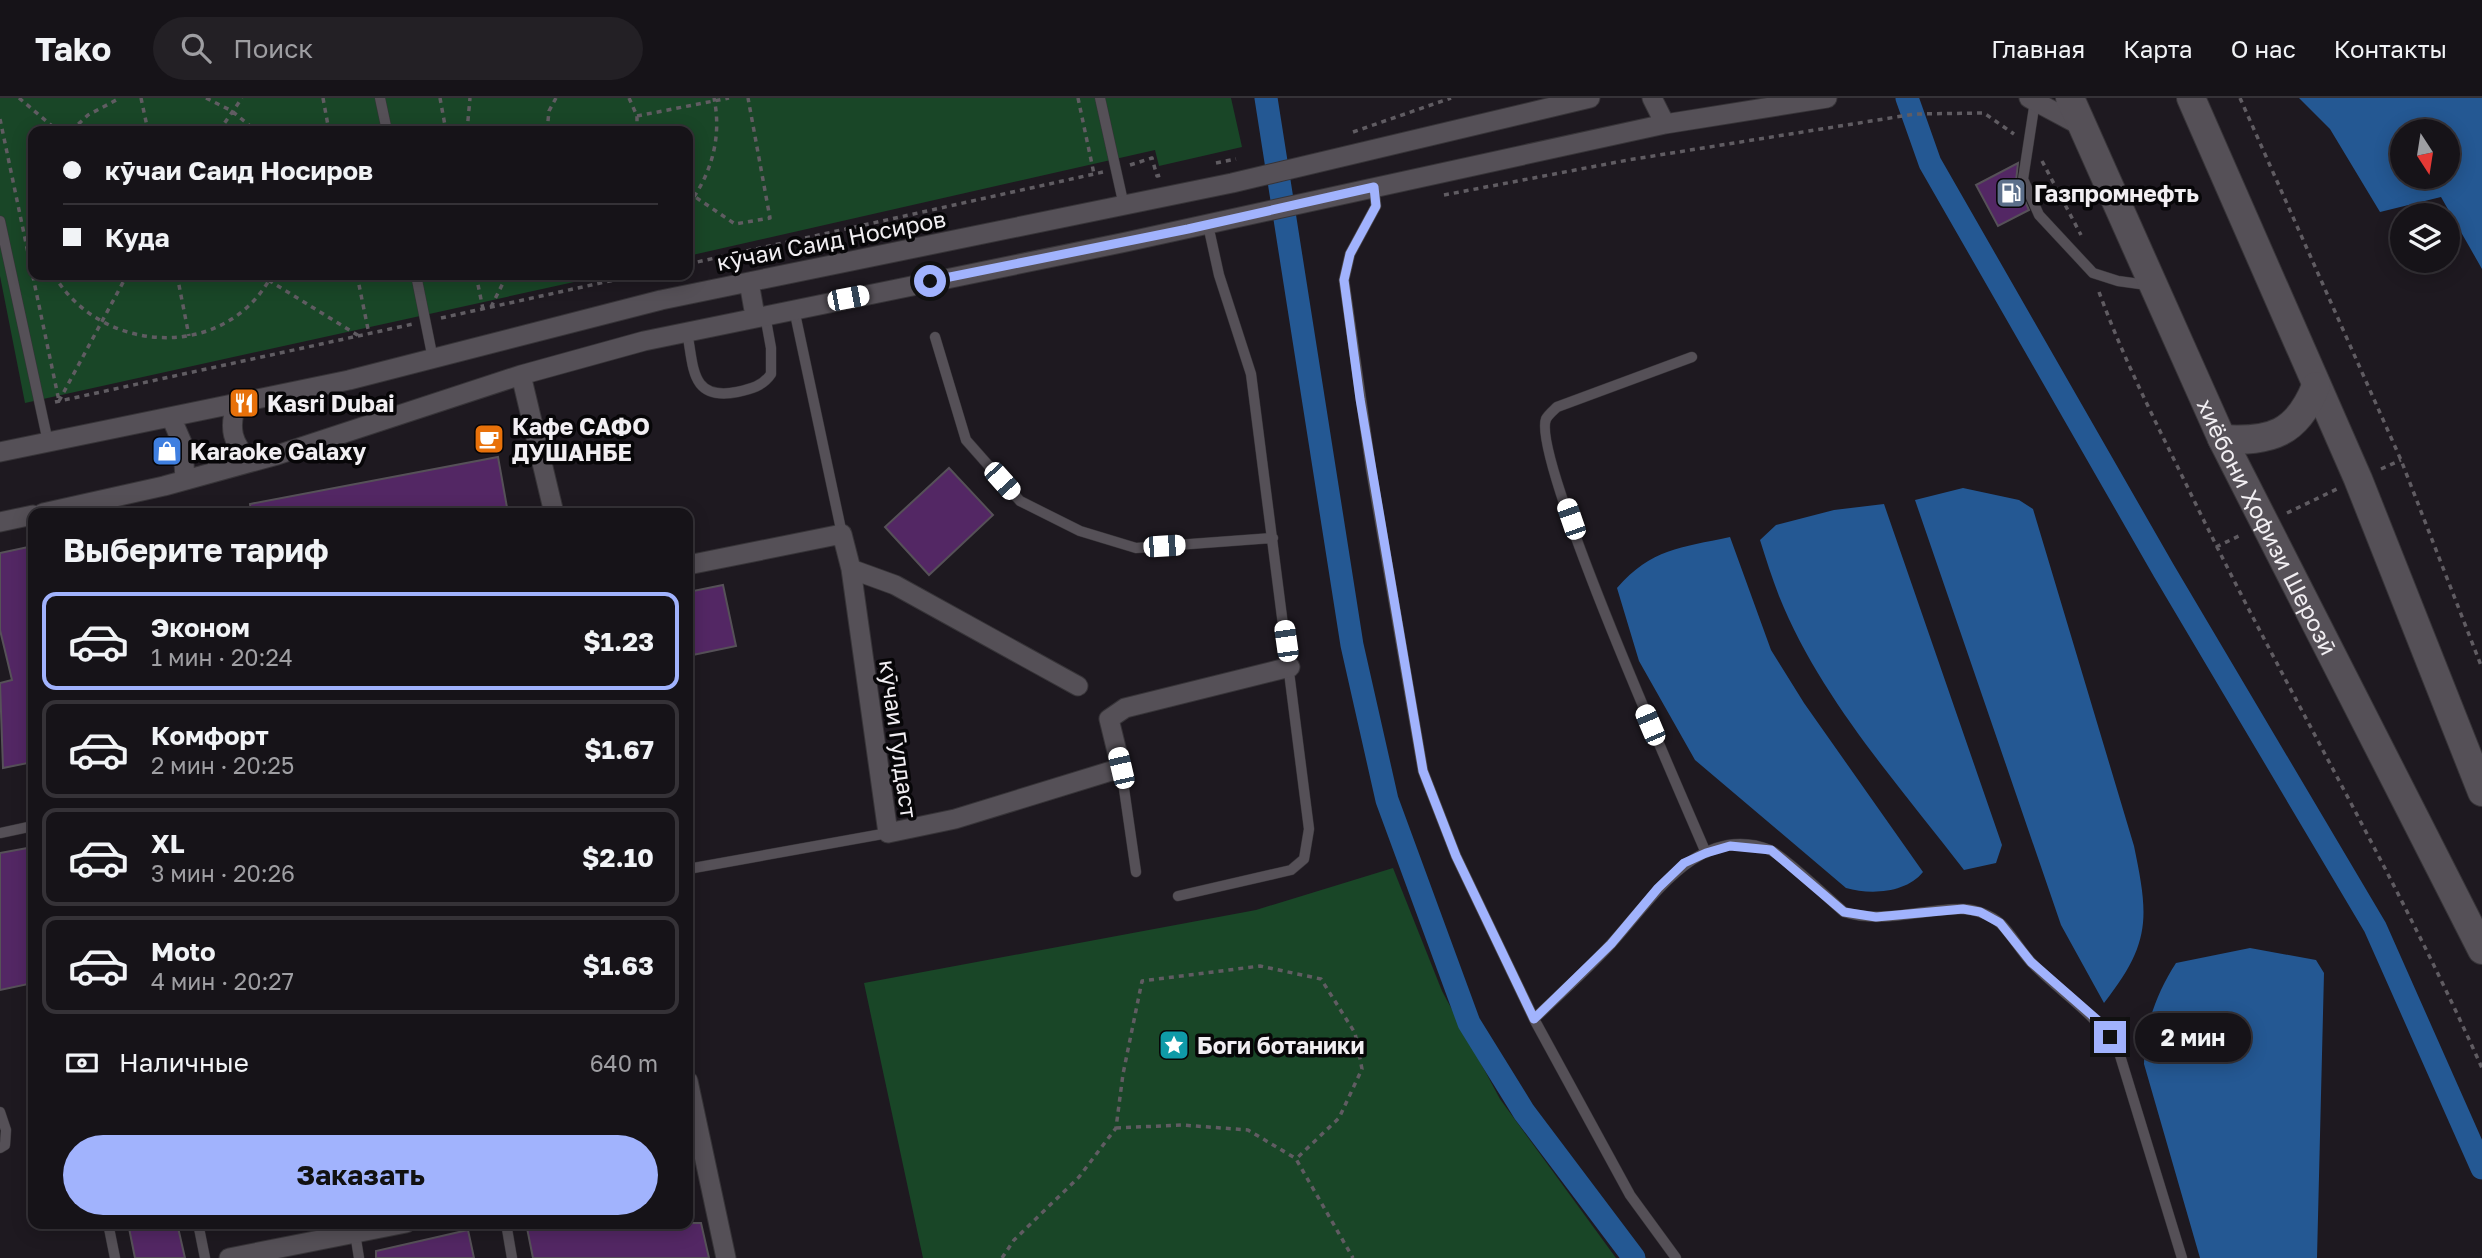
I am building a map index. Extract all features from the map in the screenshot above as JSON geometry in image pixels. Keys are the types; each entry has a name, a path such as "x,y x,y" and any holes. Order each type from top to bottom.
{"main road":[{"name":"хиёбони Ҳофизи Шерозӣ","path":"2070,98 2151,285 2222,439 2482,950"},
{"path":"2190,98 2358,480 2482,792"},
{"path":"2222,439 2261,439 2283,431 2301,416 2316,386"}],"street":[{"name":"кӯчаи Саид Носиров","path":"0,452 433,359 617,310 1232,183 1590,98"},
{"path":"1652,98 1665,124"},
{"path":"67,508 251,463 370,427 521,375 687,331 1208,225 1665,124 1827,98"},
{"path":"2032,99 2083,127"},
{"path":"749,282 760,315"},
{"path":"521,375 553,508"},
{"path":"237,403 232,417 232,435 251,463"},
{"path":"172,417 183,445 185,480"},
{"path":"0,522 28,516"},
{"path":"693,564 842,534"},
{"name":"кӯчаи Гулдаст","path":"842,534 851,569 888,833"},
{"path":"851,569 895,585 1078,686"},
{"path":"888,833 956,819 1121,768 1110,719 1125,708 1290,667"},
{"path":"693,1128 697,1165 726,1258"},
{"path":"229,1258 375,1229"}],"lane":[{"path":"380,98 386,126"},
{"path":"1100,98 1124,206"},
{"path":"2032,99 2023,179 2031,202 2052,230 2093,273 2118,281 2151,285"},
{"path":"1374,187 1376,206 1350,254 1344,280 1367,443 1423,771 1456,856 1534,1019 1630,1195 1676,1258"},
{"path":"0,220 48,442"},
{"path":"1178,896 1291,870 1304,859 1309,829 1251,374 1219,275 1208,225"},
{"path":"417,280 433,359"},
{"path":"794,308 842,534"},
{"path":"687,331 696,378 703,388 717,394 738,391 760,385 771,374 772,357 760,315"},
{"path":"934,337 966,440 1020,501 1080,531 1136,548 1273,538"},
{"path":"1692,357 1557,407 1546,419 1546,433 1553,466 1599,597 1706,853"},
{"path":"1121,768 1136,872"},
{"path":"0,833 28,827"},
{"name":"кӯчаи Гулдаст","path":"693,868 888,833"},
{"path":"1534,1019 1611,944 1658,888 1684,863 1730,846 1771,850 1844,912 1855,915 1876,917 1963,909 1980,912 2000,923 2031,962 2102,1024 2118,1049 2182,1258"},
{"path":"0,1112 6,1130 5,1144 0,1148"},
{"path":"108,1229 115,1258"},
{"path":"199,1229 205,1258"},
{"path":"507,1229 512,1258"},
{"path":"355,1233 359,1258"}],"path":[{"path":"19,98 52,126"},
{"path":"76,126 88,115 120,98"},
{"path":"141,98 147,126"},
{"path":"206,98 232,111 250,126"},
{"path":"222,126 242,98"},
{"path":"323,98 328,126"},
{"path":"440,98 445,126"},
{"path":"467,126 470,98"},
{"path":"629,98 638,116 637,126"},
{"path":"638,116 729,98"},
{"path":"714,99 717,121 714,151 704,179 694,196 735,224 770,218 748,98"},
{"path":"1078,98 1094,174"},
{"path":"1341,135 1451,98"},
{"path":"2240,98 2401,460 2482,668"},
{"path":"548,126 554,99"},
{"path":"1439,196 1628,160 1762,141 1915,114 1984,113 2026,144 2039,157 2059,189 2083,241 2107,313 2216,547 2435,961 2482,1068"},
{"path":"0,119 28,256"},
{"path":"1761,134 1762,141"},
{"path":"693,263 1094,174 1152,158 1157,176 1170,173"},
{"path":"1208,165 1234,160"},
{"path":"33,280 59,401"},
{"path":"57,280 70,298 101,323 141,337 189,336 234,317 269,281 359,336"},
{"path":"59,401 124,280"},
{"path":"178,280 189,336"},
{"path":"358,280 369,334"},
{"path":"477,280 483,309"},
{"path":"491,307 504,280"},
{"path":"40,405 614,280"},
{"path":"2378,471 2401,460"},
{"path":"2284,514 2339,488"},
{"path":"2216,547 2245,533"},
{"path":"1002,1258 1014,1240 1079,1177 1116,1128 1123,1074 1142,981 1259,966 1321,979 1355,1033 1362,1069 1339,1118 1296,1159"},
{"path":"1116,1128 1181,1125 1248,1130 1296,1159 1353,1258"}],"green space":[{"path":"0,98 1231,98 1242,147 1159,166 1155,150 693,255 693,126 28,126 28,280 583,280 25,403 0,276"},
{"name":"Боги ботаники","path":"1393,868 1442,991 1500,1099 1616,1258 923,1258 864,983 1256,910"}],"water":[{"path":"2299,98 2482,98 2482,269 2460,230 2460,203 2444,203 2441,197 2417,203 2390,203 2390,210 2380,212 2330,129"},
{"path":"1963,488 2019,500 2033,509 2134,846 2142,892 2142,929 2131,963 2104,1003 2061,925 1915,500"},
{"path":"1884,504 2002,845 1996,863 1964,870 1862,739 1816,670 1796,634 1779,596 1760,540 1776,525 1834,510"},
{"path":"1730,537 1771,650 1804,703 1923,872 1907,884 1877,892 1846,888 1695,760 1639,661 1617,588 1655,557 1682,547"},
{"path":"2250,948 2316,960 2324,973 2317,1258 2200,1258 2144,1064 2146,1037 2152,1012 2176,963"}],"building":[{"name":"Газпромнефть","path":"2018,163 2016,181 2029,210 1998,226 1976,185"},
{"path":"498,457 507,508 250,508 250,504"},
{"path":"949,468 993,515 929,575 885,527"},
{"path":"28,547 28,763 3,768 0,683 12,680 0,630 0,553"},
{"path":"723,585 736,646 693,655 693,591"},
{"path":"28,848 28,984 0,990 0,853"},
{"path":"693,1223 701,1223 709,1258 533,1258 527,1229 693,1229"},
{"path":"129,1229 178,1229 185,1258 135,1258"},
{"path":"468,1230 474,1258 376,1258 376,1251"}],"waterway":[{"path":"1266,98 1352,645 1387,800 1469,1023 1524,1112 1634,1258"},
{"path":"1907,98 1930,163 2164,571 2375,927 2482,1168"}],"place":[{"name":"Газпромнефть","path":"2011,193"},
{"name":"Kasri Dubai","path":"244,403"},
{"name":"Кафе САФО ДУШАНБЕ","path":"489,439"},
{"name":"Karaoke Galaxy","path":"167,451"},
{"name":"Боги ботаники","path":"1174,1045"}],"route":[{"path":"930,281 1188,229 1374,187 1376,206 1350,254 1344,280 1371,469 1423,771 1456,856 1534,1019 1611,944 1658,888 1684,863 1730,846 1748,846 1771,850 1844,912 1876,917 1963,909 1980,912 2000,923 2031,962 2102,1024 2110,1037"}]}
